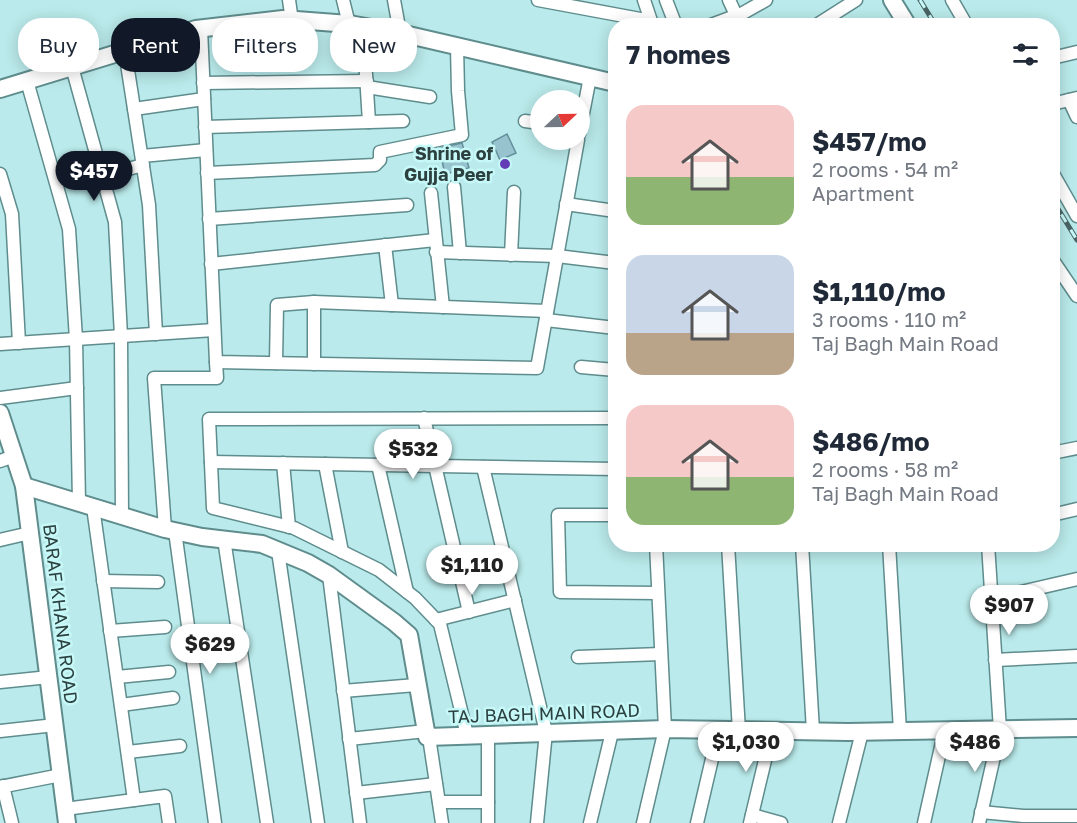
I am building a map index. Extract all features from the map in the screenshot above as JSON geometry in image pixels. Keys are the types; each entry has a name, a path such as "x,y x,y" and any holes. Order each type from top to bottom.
{"street":[{"path":"289,0 292,18"},
{"path":"343,0 352,18"},
{"path":"394,0 397,18"},
{"path":"538,0 626,18"},
{"path":"644,0 649,18"},
{"path":"666,0 673,18"},
{"path":"729,0 736,15"},
{"path":"728,18 766,0"},
{"path":"828,18 856,0"},
{"path":"892,0 903,18"},
{"path":"953,0 963,18"},
{"path":"212,28 201,29 217,378 154,378 170,530 215,823"},
{"path":"417,37 608,82"},
{"path":"207,173 375,165 380,160 380,152 462,135 457,46"},
{"path":"1060,56 1077,52"},
{"path":"0,89 56,72"},
{"path":"73,72 115,222 121,336 122,517"},
{"path":"128,72 149,205 156,334"},
{"path":"365,72 369,122"},
{"path":"588,90 590,78"},
{"path":"27,81 69,229 86,505 103,581 134,800"},
{"path":"203,83 367,84 430,97"},
{"path":"134,109 204,99"},
{"path":"1073,99 1077,117"},
{"path":"205,127 403,121"},
{"path":"525,121 530,122"},
{"path":"102,176 142,160 206,150"},
{"path":"216,362 537,368 576,150"},
{"path":"0,174 12,214 19,343"},
{"path":"1060,186 1077,216"},
{"path":"454,187 460,253"},
{"path":"511,255 514,192"},
{"path":"431,193 443,307"},
{"path":"567,204 608,210"},
{"path":"209,219 407,205"},
{"path":"211,264 385,245 435,246 460,253 557,256 608,262"},
{"path":"385,245 392,305"},
{"path":"1060,271 1077,296"},
{"path":"314,302 314,364"},
{"path":"276,363 277,305 314,302 443,307 547,316 608,327"},
{"path":"0,344 214,330"},
{"path":"581,367 608,369"},
{"path":"0,398 77,387"},
{"name":"BARAF KHANA ROAD","path":"0,413 7,459 24,486 66,816"},
{"path":"424,418 469,612"},
{"path":"467,735 440,624 406,592 379,570 289,527 213,508 209,419 608,418"},
{"path":"1060,451 1077,448"},
{"path":"211,462 608,469"},
{"path":"283,464 289,527"},
{"path":"325,464 342,552"},
{"path":"378,465 406,592"},
{"path":"483,466 546,732 537,823"},
{"name":"TAJ BAGH MAIN ROAD","path":"24,486 170,530 262,544 308,563 328,575 409,635 416,685 427,734 612,732 665,729 862,732 1077,728"},
{"path":"1060,513 1077,509"},
{"path":"608,515 558,515 560,592 658,593"},
{"path":"0,540 30,533"},
{"path":"224,540 267,823"},
{"path":"278,551 318,823"},
{"path":"643,823 665,729 656,552"},
{"path":"728,552 739,731"},
{"path":"802,552 813,730"},
{"path":"889,552 900,731"},
{"path":"988,552 1000,730 980,818 1023,820 1077,816"},
{"path":"328,575 360,823"},
{"path":"991,599 1077,579"},
{"path":"103,581 158,582"},
{"path":"436,620 515,600"},
{"path":"110,631 165,627"},
{"path":"578,657 661,654"},
{"path":"995,660 1077,656"},
{"path":"117,677 169,672"},
{"path":"0,682 49,677"},
{"path":"343,691 416,685"},
{"path":"121,705 173,698"},
{"path":"0,731 55,725"},
{"path":"697,823 719,729"},
{"path":"924,823 945,729"},
{"path":"772,731 751,819 781,823"},
{"path":"590,823 612,732"},
{"path":"839,823 862,732"},
{"path":"349,739 427,734 442,823"},
{"path":"488,734 488,823"},
{"path":"128,752 180,746"},
{"path":"12,823 2,787 61,775"},
{"path":"356,793 436,784"},
{"path":"66,816 165,795 169,823"},
{"path":"439,802 488,802"}],"building":[{"path":"507,134 516,153 500,160 492,142"},
{"path":"462,143 469,168 445,174 439,148"}],"railway":[{"path":"920,0 931,18"},
{"path":"1060,212 1077,240"}],"place":[{"name":"Shrine of Gujja Peer","path":"505,164"}]}
